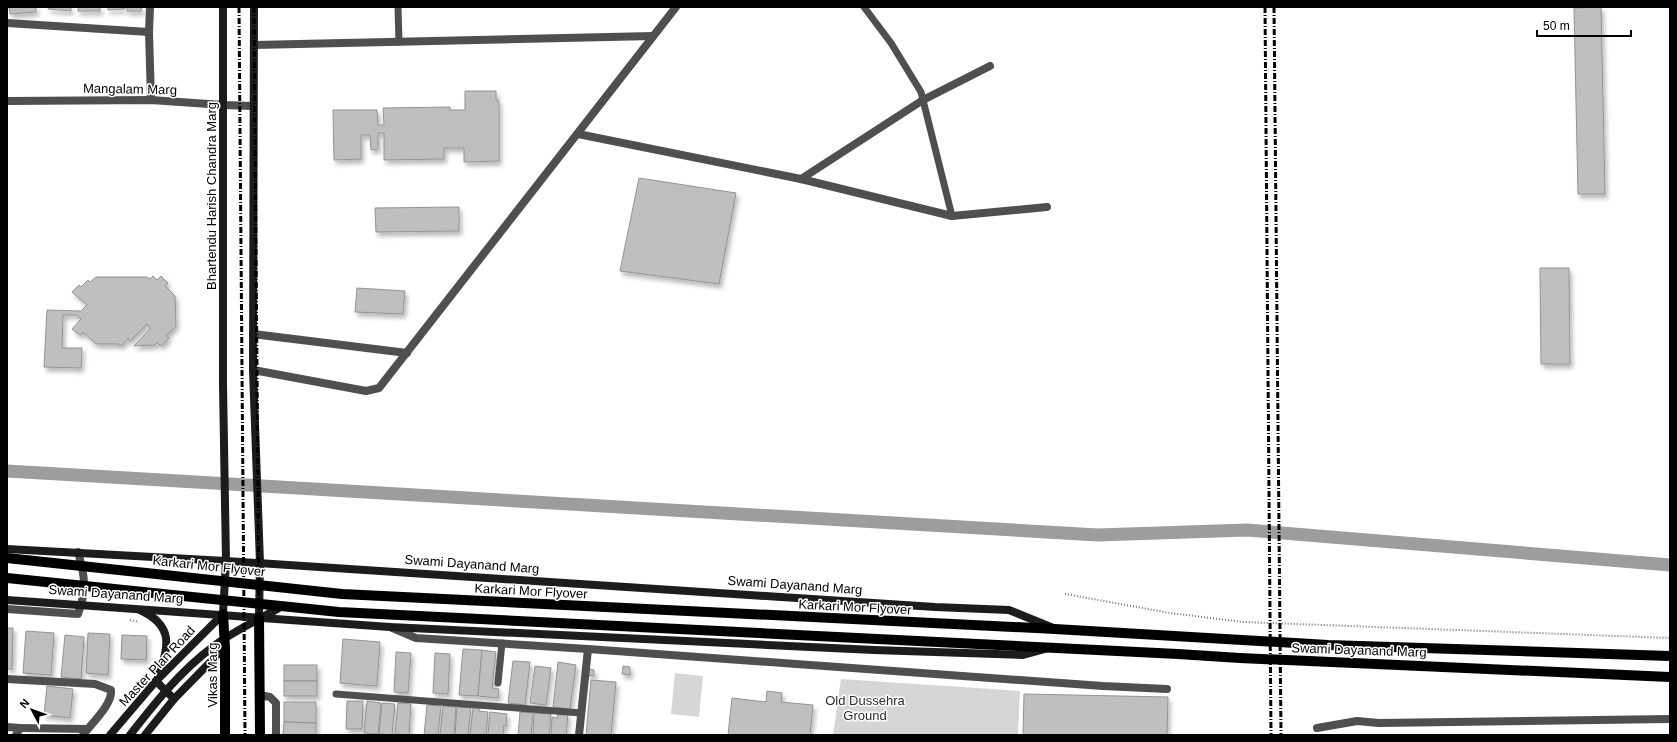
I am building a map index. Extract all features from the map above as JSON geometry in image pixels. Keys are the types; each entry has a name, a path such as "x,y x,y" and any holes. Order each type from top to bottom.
{"main road":[{"name":"Bhartendu Harish Chandra Marg","path":"224,7 223,385 226,561"},
{"path":"254,7 253,382 260,563 260,735"},
{"name":"Swami Dayanand Marg","path":"7,549 260,563 935,607 1009,610 1055,629 1328,645 1670,656"},
{"name":"Karkari Mor Flyover","path":"7,558 342,594 1055,629"},
{"path":"223,614 226,561"},
{"path":"7,578 339,612 1048,648"},
{"name":"Swami Dayanand Marg","path":"7,600 259,617"},
{"path":"130,735 175,680 195,661 215,645 282,606"},
{"path":"136,608 155,619 162,626 165,633 167,650 156,681 174,699"},
{"name":"Vikas Marg","path":"223,614 225,647 225,735"},
{"name":"Master Plan Road","path":"110,735 156,681 223,614"},
{"path":"259,617 281,620 390,627 938,653 1023,655 1048,648"},
{"path":"145,735 174,699 225,647"},
{"name":"Swami Dayanand Marg","path":"1048,648 1670,677"}],"street":[{"path":"150,7 149,32 151,100"},
{"path":"253,370 372,391 379,388 676,7"},
{"path":"7,23 149,32"},
{"path":"254,45 653,36"},
{"path":"802,179 923,100 990,66"},
{"name":"Mangalam Marg","path":"7,101 151,100 224,106 253,106"},
{"path":"578,134 802,179 952,216 1047,207"},
{"path":"253,334 407,353"},
{"path":"7,609 78,614 84,591 84,576 78,552"},
{"path":"390,627 416,638 1103,686 1167,689"},
{"path":"579,735 588,649"},
{"path":"7,679 95,684 111,690 112,695 108,704 85,732 18,732 7,727"},
{"path":"260,696 270,697 276,703 276,735"},
{"path":"1317,728 1357,722 1670,719"}],"lane":[{"path":"398,7 399,42"},
{"path":"864,7 891,43 921,92 952,216"},
{"path":"498,683 502,644"},
{"path":"336,694 581,713"}],"path":[{"path":"1066,594 1170,613 1243,622 1670,638"},
{"path":"128,620 142,622"},
{"path":"138,686 150,666"}],"green space":[{"path":"675,673 703,676 699,717 671,714"},
{"name":"Old Dussehra Ground","path":"841,679 1020,691 1018,735 833,735"}],"building":[{"path":"9,7 36,7 36,12 10,14"},
{"path":"49,7 71,7 71,11 48,9"},
{"path":"78,7 100,7 100,11 78,11"},
{"path":"108,7 125,7 125,9 108,10"},
{"path":"127,7 142,7 141,11 127,11"},
{"path":"1601,7 1605,194 1578,194 1574,8"},
{"path":"465,91 496,91 496,100 498,100 499,103 499,161 464,162 464,148 444,148 444,159 384,160 384,133 378,133 378,149 371,150 370,135 361,135 361,159 334,160 333,110 377,110 378,125 384,125 383,108 450,107 450,110 465,110"},
{"path":"639,178 736,193 719,284 620,271"},
{"path":"459,207 459,231 376,232 375,208"},
{"path":"1540,268 1569,268 1570,364 1541,364"},
{"path":"153,276 157,280 161,276 168,283 165,286 175,296 176,326 166,336 169,338 161,346 157,342 153,346 134,346 151,328 147,324 130,341 128,338 121,346 118,344 96,344 83,332 80,335 72,329 81,319 76,315 63,315 62,348 82,348 81,368 44,367 47,310 81,311 87,305 72,292 79,285 81,287 88,280 90,282 96,277 147,277 150,279"},
{"path":"357,288 405,291 403,314 355,312"},
{"path":"7,628 13,628 12,669 7,669"},
{"path":"26,631 54,633 51,675 23,673"},
{"path":"88,633 110,634 108,675 86,673"},
{"path":"65,635 84,637 81,679 61,677"},
{"path":"122,635 147,636 146,660 121,659"},
{"path":"343,639 380,642 377,686 340,683"},
{"path":"463,649 482,650 478,696 459,695"},
{"path":"482,650 496,652 492,688 499,689 498,698 478,696"},
{"path":"396,652 411,653 408,693 394,692"},
{"path":"435,653 450,654 448,694 433,693"},
{"path":"513,661 530,662 525,705 508,703"},
{"path":"558,662 576,665 570,709 553,707"},
{"path":"284,665 317,665 317,681 284,681"},
{"path":"535,666 551,668 546,705 530,703"},
{"path":"623,666 630,667 630,675 622,674"},
{"path":"588,669 594,670 594,676 587,675"},
{"path":"591,680 616,682 611,735 586,735"},
{"path":"284,681 317,681 317,696 284,696"},
{"path":"47,686 73,689 70,718 44,715"},
{"path":"767,691 782,693 781,702 813,705 810,735 728,735 732,698 766,702"},
{"path":"1024,694 1168,697 1167,735 1023,735"},
{"path":"347,701 363,701 362,729 346,729"},
{"path":"367,701 381,703 378,734 364,733"},
{"path":"284,702 316,702 316,723 284,722"},
{"path":"382,703 395,704 392,735 379,734"},
{"path":"398,703 411,704 409,735 395,734"},
{"path":"427,705 441,706 438,735 424,735"},
{"path":"443,706 456,707 454,735 440,735"},
{"path":"457,707 471,708 468,735 455,735"},
{"path":"473,708 479,708 479,711 488,712 486,735 470,735"},
{"path":"490,712 507,714 506,726 503,726 504,735 488,735"},
{"path":"520,712 533,713 531,735 518,735"},
{"path":"534,713 551,714 549,735 533,735"},
{"path":"568,714 566,735 551,735 552,717 558,718 557,715"},
{"path":"284,722 316,723 316,735 283,735"}],"waterway":[{"path":"7,471 1098,535 1247,530 1670,565"}],"railway":[{"path":"239,7 245,735"},
{"path":"254,7 260,735"},
{"path":"1265,7 1271,735"},
{"path":"1274,7 1281,735"}]}
